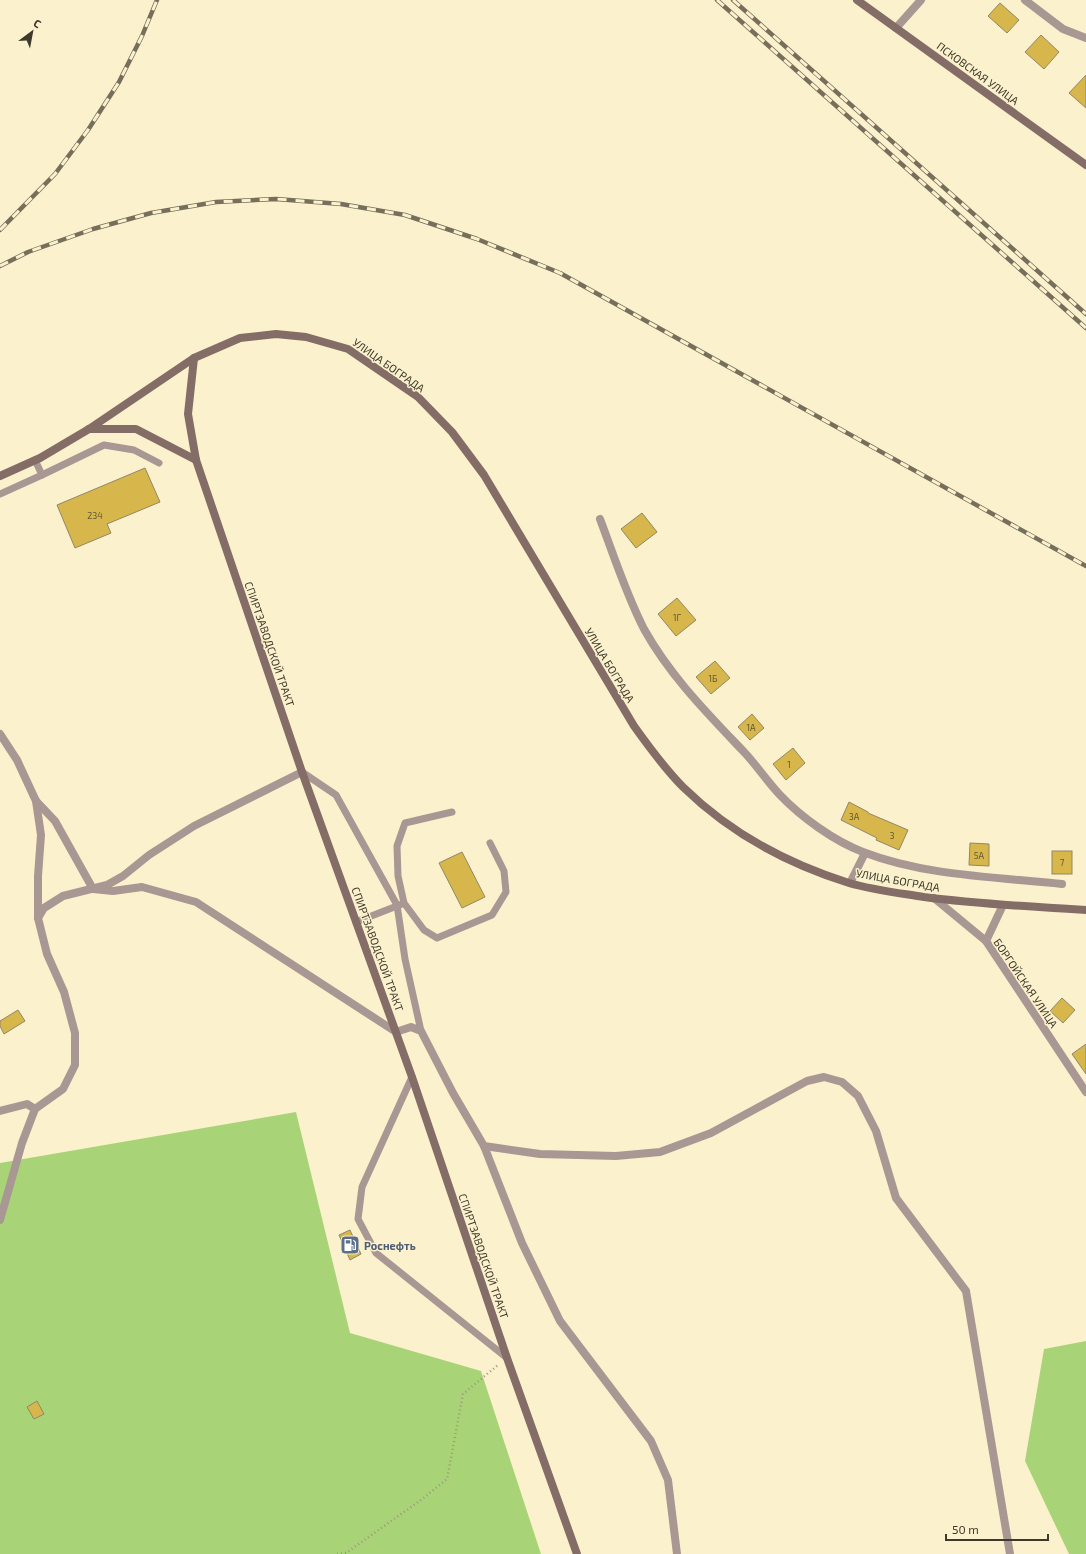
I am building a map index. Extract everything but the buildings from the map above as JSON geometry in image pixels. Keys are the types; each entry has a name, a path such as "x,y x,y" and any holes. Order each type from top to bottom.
{"main road":[{"name":"ПСКОВСКАЯ УЛИЦА","path":"857,0 1086,165"},
{"name":"УЛИЦА БОГРАДА","path":"0,476 35,460 89,428 194,358 240,338 276,334 306,337 348,349 418,397 452,432 484,475 648,747 682,787 710,811 736,830 776,854 850,883 888,892 934,898 1003,905 1086,910"},
{"name":"СПИРТЗАВОДСКОЙ ТРАКТ","path":"194,358 188,414 196,460 302,772 412,1077 507,1358 577,1554"},
{"path":"89,428 136,429 196,460"}],"street":[{"path":"896,28 921,0"},
{"path":"1025,0 1063,29 1086,38"},
{"path":"600,519 644,629 670,669 695,699 747,755 780,795 809,821 842,842 865,853 921,870 1062,884"},
{"path":"0,734 17,760 36,801 41,835 38,876 38,918 47,954 64,992 75,1033 75,1065 63,1089 35,1109 22,1143 0,1220"},
{"path":"38,918 44,908 63,896 107,885 123,876 150,855 194,826 302,772"},
{"path":"36,801 55,821 93,889"},
{"path":"850,883 865,853"},
{"path":"93,889 113,891 142,887 196,902 396,1032 411,1027 421,1031 453,1092 484,1146 522,1243 560,1321 651,1441 668,1480 677,1554"},
{"name":"БОРГОЙСКАЯ УЛИЦА","path":"934,898 986,941 1086,1092"},
{"path":"986,941 1003,905"},
{"path":"484,1146 540,1154 616,1156 660,1152 711,1133 807,1082 824,1077 842,1082 858,1096 876,1131 896,1198 966,1291 1010,1554"},
{"path":"0,1111 27,1104 35,1109"}],"lane":[{"path":"0,494 104,444 134,450 159,463"},
{"path":"35,460 42,475"},
{"path":"302,772 336,795 401,904 424,930 437,938 492,915 506,892 504,871 490,843"},
{"path":"421,1031 405,959 397,846 405,823 452,812"},
{"path":"356,922 401,904"},
{"path":"412,1077 362,1188 358,1219 376,1253 507,1358"}],"path":[{"path":"338,1554 346,1553 421,1500 447,1479 463,1394 507,1358"}],"green space":[{"path":"296,1112 350,1333 481,1371 541,1554 0,1554 0,1163"},
{"path":"1086,1341 1086,1554 1069,1554 1025,1461 1044,1349"}],"railway":[{"path":"0,230 55,174 88,130 119,82 142,36 157,0"},
{"path":"717,0 1086,328"},
{"path":"733,0 1086,314"},
{"path":"0,266 28,252 93,229 151,213 216,202 276,199 341,204 405,215 477,239 560,273 1086,566"}],"place":[{"name":"Роснефть","path":"350,1245"}]}
